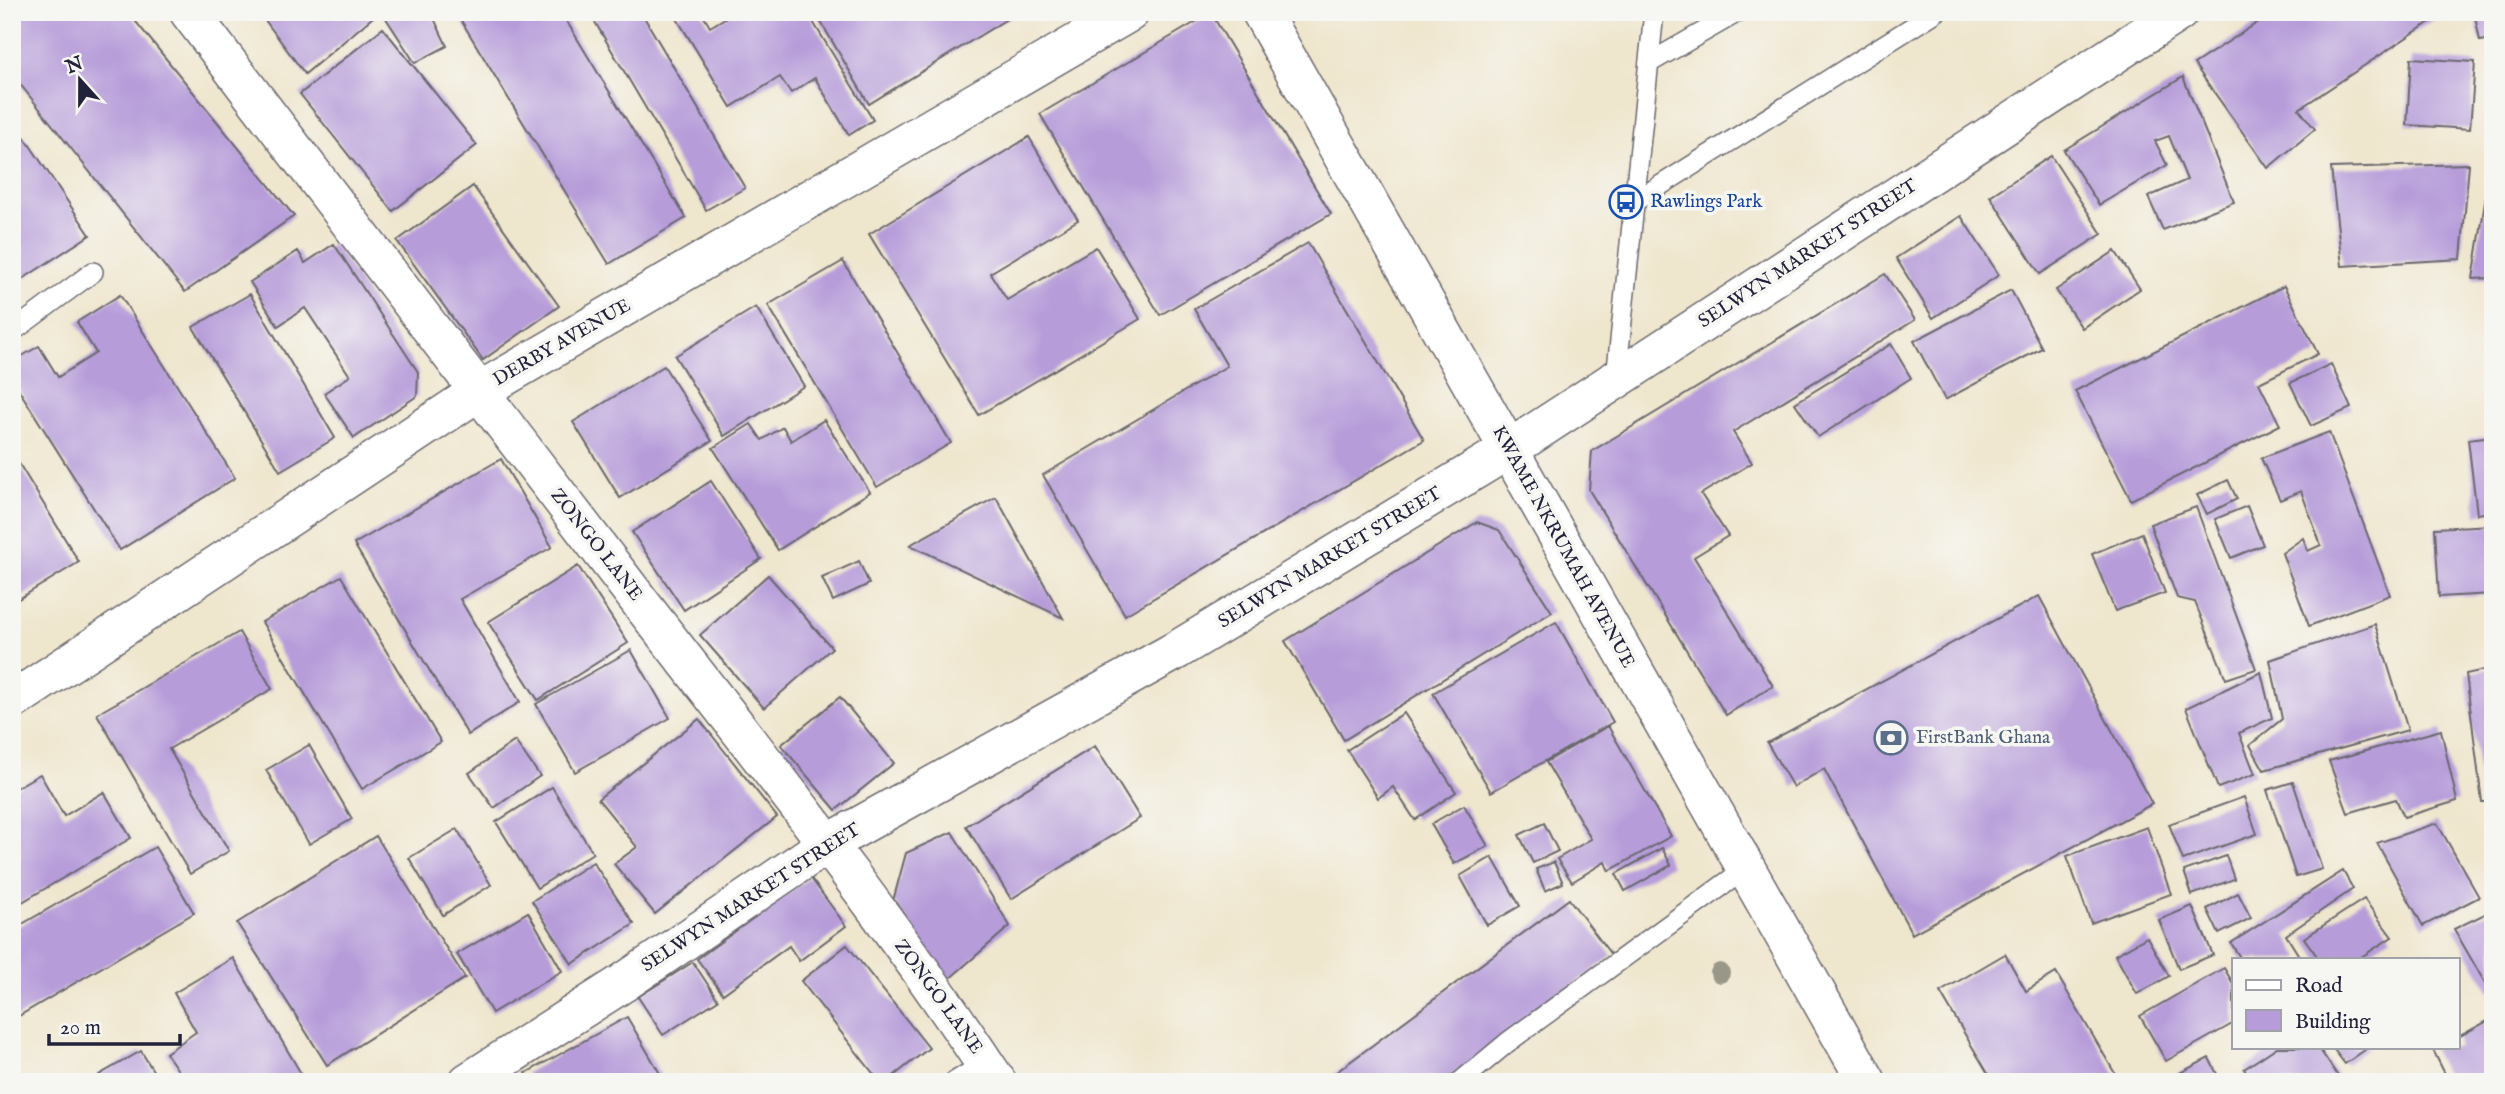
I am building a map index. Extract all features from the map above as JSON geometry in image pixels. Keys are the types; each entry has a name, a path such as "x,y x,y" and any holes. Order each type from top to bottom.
{"main road":[{"name":"ZONGO LANE","path":"189,12 827,844 979,1075"},
{"name":"DERBY AVENUE","path":"12,701 478,392 1130,12"},
{"name":"KWAME NKRUMAH AVENUE","path":"1261,12 1867,1082"},
{"name":"SELWYN MARKET STREET","path":"468,1082 623,983 827,844 1177,650 1508,450 2179,12"}],"lane":[{"path":"1616,379 1654,12"},
{"path":"1649,63 1738,12"},
{"path":"1634,202 1936,12"},
{"path":"12,332 93,272"},
{"path":"1460,1082 1508,1042 1745,869"}],"building":[{"path":"16,12 128,12 294,216 185,292 12,74 12,17"},
{"path":"259,12 379,12 305,74"},
{"path":"382,12 431,12 447,46 415,63"},
{"path":"456,12 561,12 686,218 609,264"},
{"path":"589,12 641,12 745,188 706,210"},
{"path":"684,12 701,12 710,27 735,12 807,12 873,120 849,135 815,78 791,93 780,77 731,107 676,17"},
{"path":"815,12 1018,12 869,104"},
{"path":"2274,12 2445,12 2299,109 2315,129 2268,168 2194,64"},
{"path":"2474,12 2493,12 2493,39 2480,41"},
{"path":"1211,13 1331,214 1160,315 1040,114"},
{"path":"383,28 477,145 393,211 300,94"},
{"path":"2411,58 2475,62 2470,129 2407,125"},
{"path":"2183,77 2234,202 2163,230 2148,197 2187,180 2169,136 2155,141 2167,165 2099,205 2064,150"},
{"path":"23,135 90,235 12,286 12,142"},
{"path":"1029,137 1078,220 990,273 1007,300 1096,247 1140,319 979,415 869,234"},
{"path":"2051,156 2102,234 2040,274 1990,196"},
{"path":"2469,164 2461,259 2342,266 2331,168"},
{"path":"2491,164 2493,278 2473,279"},
{"path":"473,186 559,306 483,360 397,241"},
{"path":"1961,216 1999,275 1933,318 1896,258"},
{"path":"1308,243 1424,440 1125,615 1043,475 1227,366 1194,309"},
{"path":"334,244 418,372 417,396 354,438 324,393 350,376 305,308 278,326 250,282 298,251 305,263"},
{"path":"2115,251 2140,289 2082,328 2056,290"},
{"path":"843,261 951,443 877,487 768,305"},
{"path":"1885,274 1915,320 1733,432 1752,463 1701,494 1728,536 1694,557 1773,686 1726,715 1589,490 1592,451"},
{"path":"2284,286 2318,354 2259,383 2280,425 2131,500 2075,391"},
{"path":"2011,290 2042,348 1945,400 1914,341"},
{"path":"250,294 335,438 280,471 193,327"},
{"path":"120,295 235,478 120,550 12,379 12,362 39,346 58,377 96,353 77,322"},
{"path":"756,307 804,386 724,436 675,356"},
{"path":"1891,344 1911,378 1818,437 1795,403"},
{"path":"2331,364 2351,408 2311,426 2290,383"},
{"path":"664,366 712,441 620,498 573,422"},
{"path":"824,420 870,492 778,550 713,448 751,424 762,440 783,427 791,441"},
{"path":"2329,432 2390,595 2309,626 2282,553 2303,538 2308,551 2321,545 2301,491 2280,500 2261,458"},
{"path":"2493,436 2493,512 2477,514 2468,439"},
{"path":"501,459 552,547 460,599 520,702 468,735 354,544"},
{"path":"18,462 79,562 12,603 12,465"},
{"path":"2228,480 2237,499 2207,514 2197,495"},
{"path":"711,481 761,559 684,610 632,532"},
{"path":"996,497 1063,618 910,545"},
{"path":"2247,506 2263,545 2231,558 2215,519"},
{"path":"2196,507 2256,669 2226,679 2195,602 2177,598 2150,524"},
{"path":"1477,522 1499,530 1552,612 1344,740 1285,641"},
{"path":"2493,525 2493,594 2439,597 2435,528"},
{"path":"2142,533 2165,593 2115,611 2092,554"},
{"path":"859,561 869,584 833,601 822,578"},
{"path":"578,566 628,643 538,700 488,622"},
{"path":"768,575 832,648 764,708 700,635"},
{"path":"341,576 441,742 362,789 262,622"},
{"path":"2039,596 2152,804 1912,934 1824,769 1793,787 1767,743"},
{"path":"1556,622 1613,722 1491,792 1433,693"},
{"path":"2375,624 2408,730 2264,770 2250,745 2282,719 2270,660"},
{"path":"239,632 272,689 169,749 229,851 190,874 97,714"},
{"path":"631,650 670,718 575,772 536,704"},
{"path":"2493,668 2493,802 2482,802 2466,674"},
{"path":"2261,672 2272,718 2239,733 2255,774 2218,788 2186,708"},
{"path":"840,697 894,763 836,810 781,745"},
{"path":"1404,713 1456,792 1415,820 1393,787 1378,798 1347,750"},
{"path":"699,719 777,817 655,914 614,864 637,847 598,799"},
{"path":"1608,726 1671,836 1609,871 1605,862 1572,882 1557,859 1591,839 1546,762"},
{"path":"2441,730 2457,801 2404,817 2396,799 2348,813 2329,761"},
{"path":"515,741 540,776 494,808 469,773"},
{"path":"309,745 352,819 309,844 266,770"},
{"path":"1095,746 1140,818 1011,899 966,826"},
{"path":"40,774 64,816 104,792 131,838 12,908 12,790"},
{"path":"2293,782 2322,869 2296,877 2267,790"},
{"path":"552,787 593,853 537,888 496,822"},
{"path":"2244,797 2257,834 2183,860 2169,824"},
{"path":"1464,805 1488,846 1454,864 1431,824"},
{"path":"1544,823 1558,851 1533,863 1519,835"},
{"path":"2437,823 2479,897 2423,926 2377,843"},
{"path":"2147,827 2171,894 2091,923 2067,856"},
{"path":"457,829 491,885 443,915 409,858"},
{"path":"952,832 1010,926 948,980 893,901 906,853"},
{"path":"376,836 465,978 327,1065 237,923"},
{"path":"155,847 194,913 12,1020 12,930"},
{"path":"1662,848 1671,865 1625,891 1616,874"},
{"path":"2226,856 2234,879 2192,895 2184,871"},
{"path":"1492,857 1520,906 1487,925 1460,876"},
{"path":"593,862 634,924 572,964 532,901"},
{"path":"1554,862 1563,883 1545,891 1536,869"},
{"path":"2343,871 2353,889 2286,935 2300,958 2240,958 2231,943"},
{"path":"810,877 846,926 799,961 789,946 723,994 697,959"},
{"path":"2238,893 2251,918 2219,934 2207,909"},
{"path":"1569,899 1612,956 1443,1082 1323,1082"},
{"path":"2364,899 2392,937 2360,958 2318,958 2304,938"},
{"path":"2192,906 2213,955 2179,969 2159,920"},
{"path":"2493,910 2493,997 2454,929"},
{"path":"528,912 562,971 492,1013 457,954"},
{"path":"2147,937 2169,976 2137,994 2115,955"},
{"path":"847,945 929,1048 886,1082 880,1082 801,981"},
{"path":"2005,954 2026,991 2056,973 2120,1082 1993,1082 1940,992"},
{"path":"233,958 306,1082 186,1082 166,1053 196,1032 174,993"},
{"path":"693,962 718,1000 663,1035 638,997"},
{"path":"2224,968 2232,982 2232,1024 2166,1061 2140,1016"},
{"path":"627,1017 665,1082 532,1082 526,1073"},
{"path":"2493,1018 2493,1082 2449,1082 2433,1050 2460,1048 2460,1036"},
{"path":"2276,1048 2319,1048 2342,1082 2252,1082 2244,1069"},
{"path":"2333,1048 2368,1048 2345,1064"},
{"path":"141,1051 160,1082 102,1082 99,1075"},
{"path":"2209,1058 2221,1082 2162,1082"}],"place":[{"name":"Rawlings Park","path":"1626,202"},
{"name":"FirstBank Ghana","path":"1891,738"}]}
